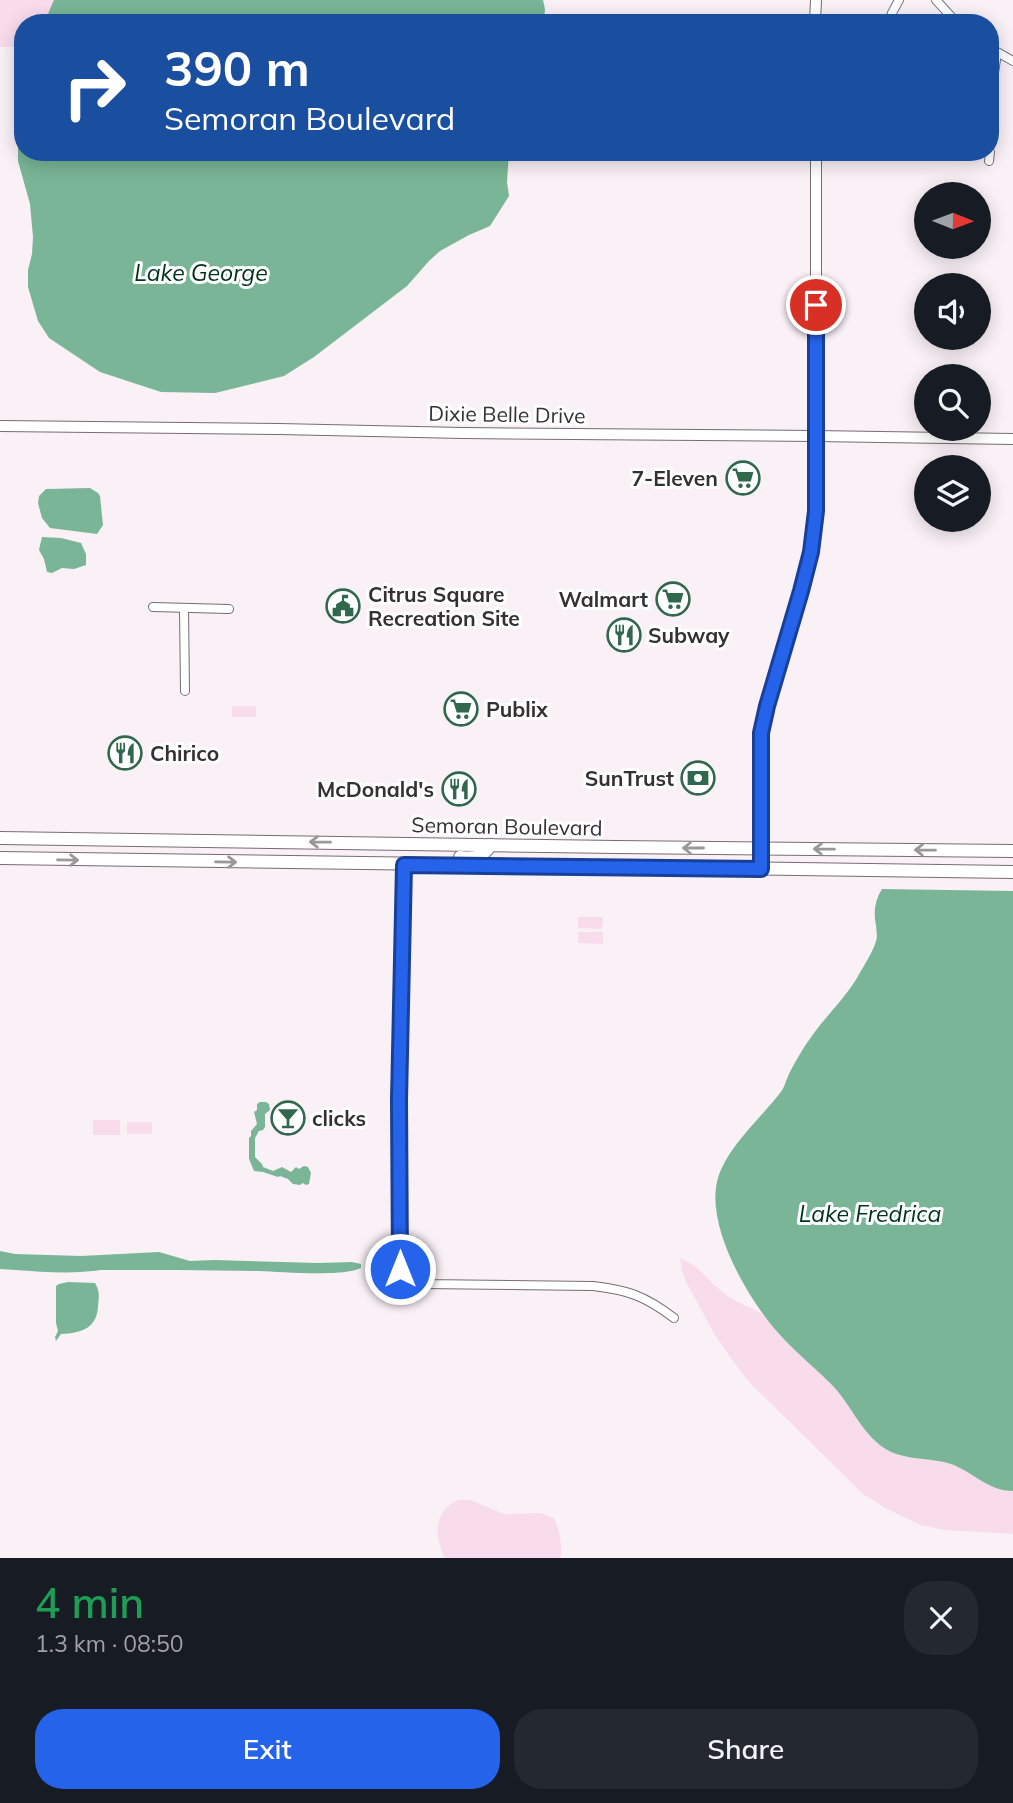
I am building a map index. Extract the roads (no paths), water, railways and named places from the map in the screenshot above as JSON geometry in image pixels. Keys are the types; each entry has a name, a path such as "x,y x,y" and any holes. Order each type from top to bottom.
{"main road":[{"name":"Semoran Boulevard","path":"0,838 1010,851"},
{"path":"173,861 189,848 213,841"},
{"path":"320,864 345,856 360,843"},
{"path":"424,865 434,857 475,858 485,854 491,845"},
{"path":"951,872 990,864 1010,851"},
{"name":"Semoran Boulevard","path":"0,859 1013,872"}],"street":[{"path":"936,0 949,14"},
{"path":"761,869 761,733 811,552 816,511 816,161"},
{"name":"Dixie Belle Drive","path":"0,426 1013,439"},
{"path":"153,607 229,609"},
{"path":"184,608 185,691"},
{"path":"404,865 399,1100 402,1274 407,1280 423,1284 593,1286 620,1289 656,1304 674,1318"}],"water":[{"path":"54,0 543,0 545,9 545,14 48,14"},
{"name":"Lake George","path":"18,161 508,161 509,196 490,226 440,251 407,286 314,357 284,376 215,393 161,392 100,372 49,338 38,321 28,287 33,237 30,204"},
{"path":"90,488 100,496 103,525 97,534 50,528 42,518 38,503 39,496 46,489"},
{"path":"42,537 81,543 86,554 86,565 47,572 39,550"},
{"name":"Lake Fredrica","path":"882,889 1013,891 1013,1491 988,1485 951,1464 908,1457 892,1452 876,1442 834,1387 793,1349 755,1303 732,1261 717,1218 715,1197 718,1178 729,1155 782,1091 804,1048 852,985 875,945 875,906"},
{"path":"260,1102 269,1104 270,1110 265,1114 265,1127 255,1138 255,1157 263,1167 273,1171 282,1167 291,1172 296,1167 308,1167 311,1173 309,1184 293,1184 280,1176 254,1171 249,1159 249,1138 257,1124 254,1112"},
{"path":"0,1251 81,1256 159,1252 190,1261 352,1262 361,1264 361,1268 327,1273 180,1270 50,1272 0,1269"},
{"path":"68,1282 95,1283 99,1294 97,1313 95,1320 87,1328 61,1334 56,1341 56,1286"}],"place":[{"name":"7-Eleven","path":"743,478"},
{"name":"Walmart","path":"673,599"},
{"name":"Citrus Square Recreation Site","path":"343,606"},
{"name":"Subway","path":"624,635"},
{"name":"Publix","path":"461,709"},
{"name":"Chirico","path":"125,753"},
{"name":"SunTrust","path":"698,778"},
{"name":"McDonald's","path":"459,789"},
{"name":"clicks","path":"288,1118"}]}
